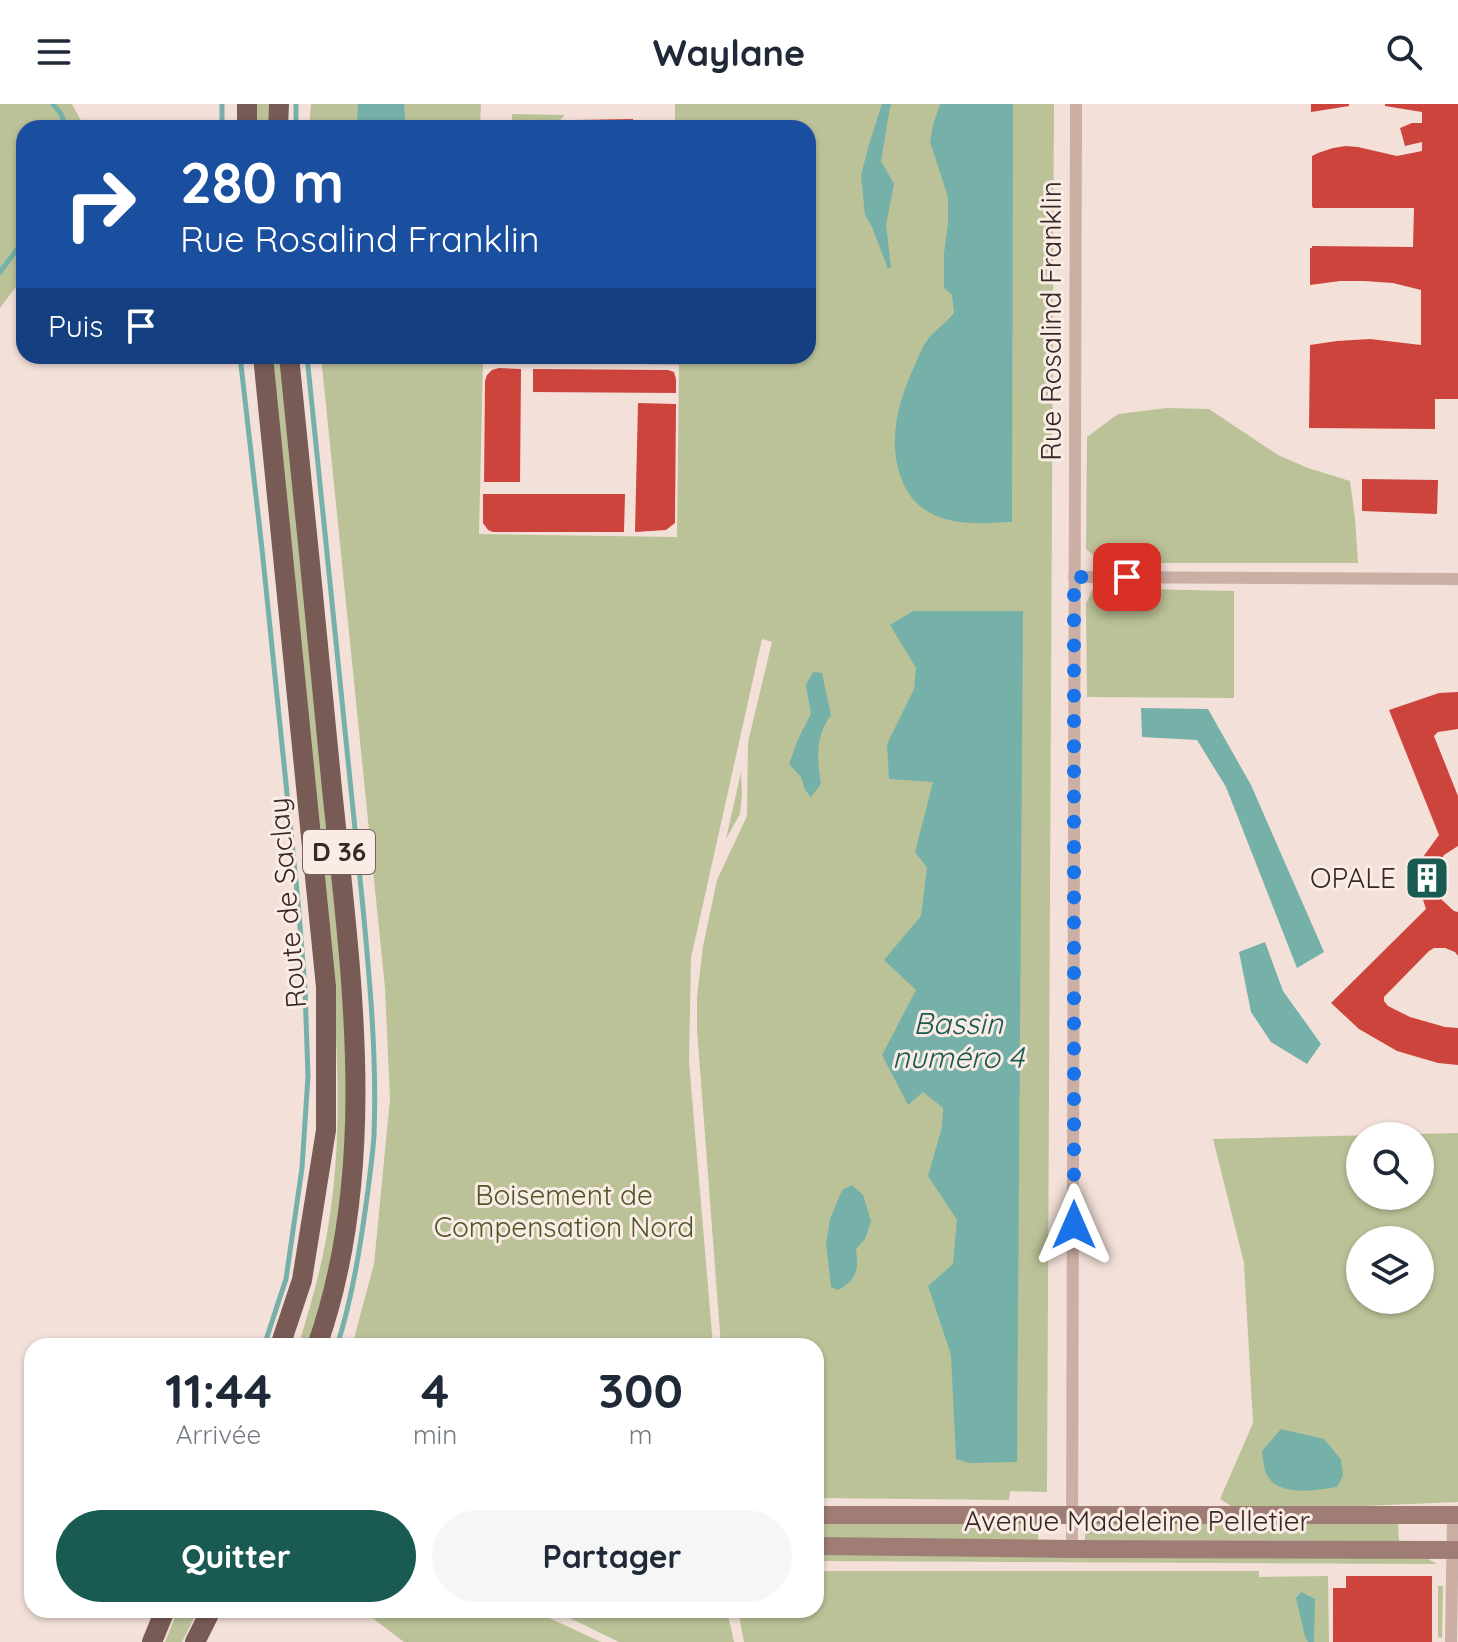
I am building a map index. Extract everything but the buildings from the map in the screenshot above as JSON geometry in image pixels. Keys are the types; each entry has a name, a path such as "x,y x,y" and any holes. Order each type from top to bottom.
{"main road":[{"name":"Route de Saclay","path":"264,364 326,987 326,1130 302,1280 283,1338"},
{"name":"Route de Saclay","path":"290,364 352,987 355,1131 349,1205 335,1281 319,1338"},
{"path":"152,1642 162,1618"},
{"path":"195,1642 207,1618"}],"street":[{"name":"Rue Rosalind Franklin","path":"1072,1549 1076,104"},
{"path":"1074,577 1458,579"},
{"name":"Avenue Madeleine Pelletier","path":"824,1515 1455,1515"},
{"path":"1451,1642 1455,1515"},
{"name":"Avenue Madeleine Pelletier","path":"824,1546 1455,1550"}],"green space":[{"path":"0,104 72,104 81,120 16,120 16,287 0,308"},
{"path":"253,104 269,104 268,120 253,120"},
{"path":"311,104 481,104 480,120 310,120"},
{"name":"Boisement de Compensation Nord","path":"675,104 1054,104 1047,1492 1010,1491 1009,1500 824,1498 824,1338 720,1338 697,997 703,946 717,880 747,816 748,742 772,642 762,639 691,958 689,1061 712,1338 354,1338 374,1264 390,1099 385,988 322,364 483,364 479,534 677,537 679,365 637,364 816,364 816,120 675,120"},
{"path":"512,114 565,115 560,120 512,120"},
{"path":"273,364 281,364 345,1034 347,1105 344,1168 335,1240 311,1338 300,1338 317,1280 333,1187 338,1106 334,997"},
{"path":"1167,408 1209,409 1278,455 1350,481 1358,563 1103,563 1086,549 1087,437 1118,414"},
{"path":"1093,588 1234,591 1234,698 1087,697 1086,604"},
{"path":"741,772 740,814 726,839"},
{"path":"1458,1133 1458,1502 1231,1506 1220,1499 1253,1423 1244,1263 1213,1139 1346,1136 1346,1210 1434,1210 1434,1134"},
{"path":"824,1520 1038,1522 1038,1540 824,1538"},
{"path":"1085,1521 1398,1523 1399,1541 1085,1540"},
{"path":"824,1553 1423,1556 1437,1564 824,1561"},
{"path":"824,1571 1259,1571 1259,1577 1328,1576 1329,1642 744,1642 740,1618 824,1618"},
{"path":"1438,1586 1443,1586 1442,1638 1438,1637"},
{"path":"175,1618 194,1618 182,1642 165,1642"},
{"path":"372,1618 549,1618 601,1642 404,1642"},
{"path":"570,1618 729,1618 734,1642 619,1642"}],"water":[{"path":"358,104 404,104 405,120 357,120"},
{"path":"882,104 892,104 881,161 894,184 886,225 891,267 888,269 865,215 861,175"},
{"path":"940,104 1013,104 1012,522 963,522 929,512 906,490 896,455 896,425 908,381 926,342 954,313 952,295 944,288 948,197 930,142"},
{"name":"Bassin numéro 4","path":"913,611 1023,611 1017,1462 969,1463 956,1459 951,1355 928,1286 953,1264 957,1220 928,1176 942,1127 943,1108 923,1092 908,1105 882,1055 916,990 884,960 921,916 927,868 915,852 933,782 889,779 887,744 914,689 916,668 890,625"},
{"path":"813,672 822,673 831,715 818,748 821,784 811,797 801,777 789,764 811,714 806,685"},
{"path":"1141,708 1208,709 1251,785 1324,952 1297,968 1226,787 1197,740 1142,737"},
{"path":"1265,942 1283,991 1321,1044 1307,1064 1271,1042 1251,1012 1239,952"},
{"path":"852,1185 863,1195 871,1221 865,1239 856,1249 855,1273 838,1290 831,1287 826,1244 830,1219 842,1190"},
{"path":"1281,1429 1324,1439 1341,1459 1343,1475 1337,1487 1290,1490 1268,1477 1262,1451"},
{"path":"1301,1592 1315,1599 1314,1642 1308,1642 1305,1637 1296,1598"}],"waterway":[{"path":"53,104 63,120"},
{"path":"222,104 222,120"},
{"path":"296,104 296,120"},
{"path":"0,272 16,251"},
{"path":"241,364 298,901 308,1076 302,1168 286,1279 267,1338"},
{"path":"308,364 363,908 374,1050 374,1135 368,1190 352,1288 340,1338"}],"place":[{"name":"OPALE","path":"1427,878"}],"route":[{"path":"1074,1225 1074,577 1127,577"}]}
